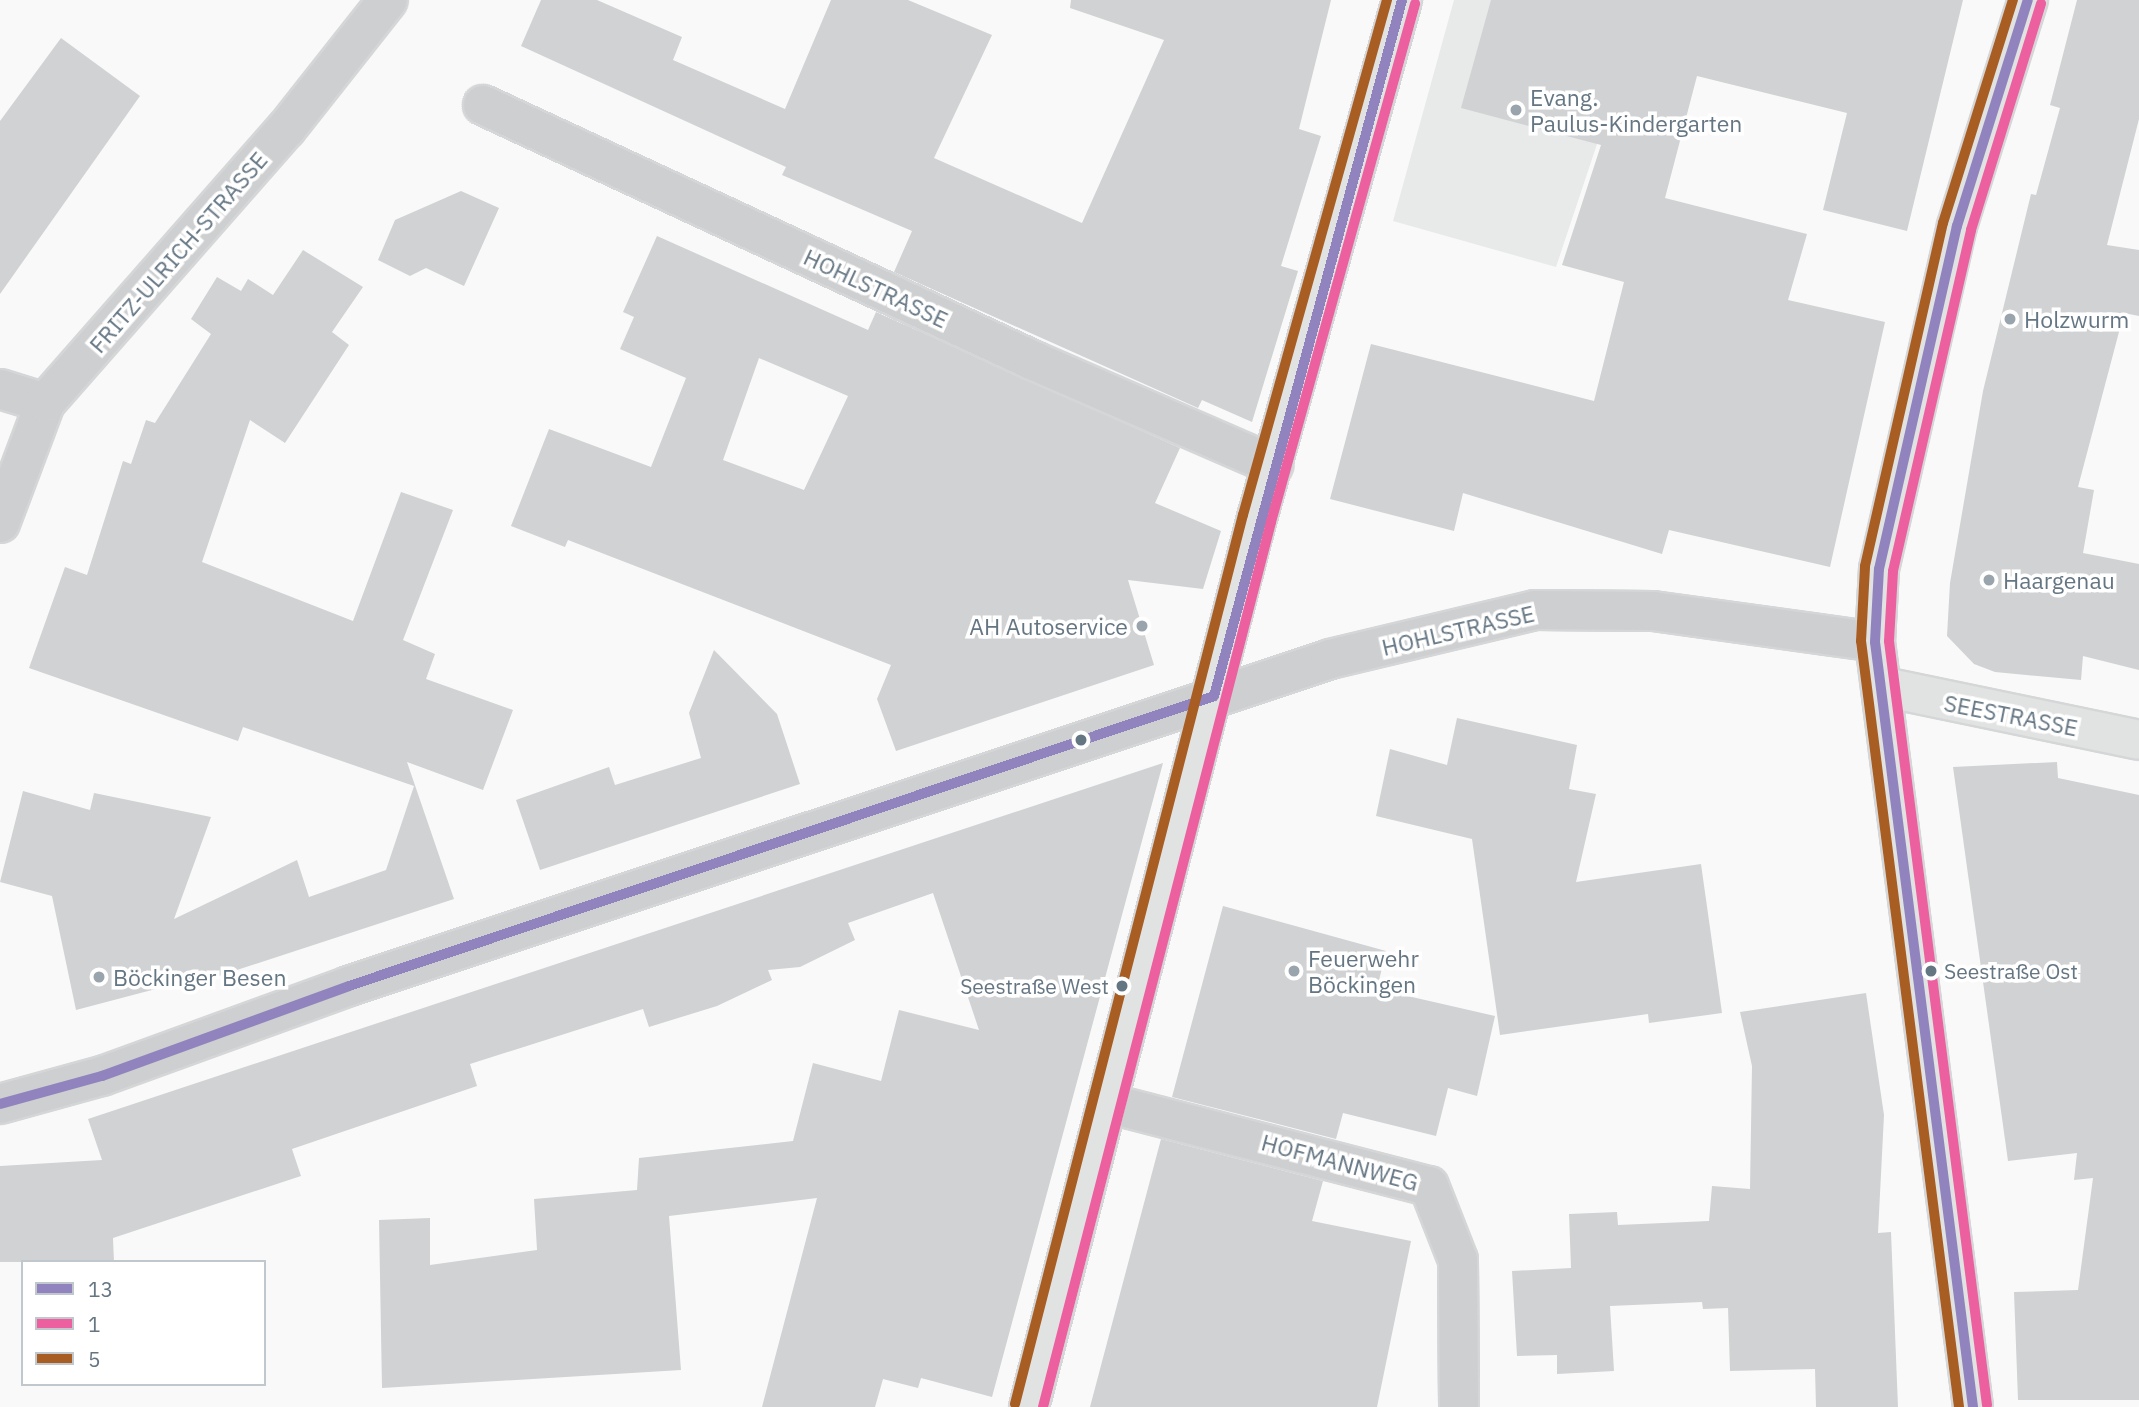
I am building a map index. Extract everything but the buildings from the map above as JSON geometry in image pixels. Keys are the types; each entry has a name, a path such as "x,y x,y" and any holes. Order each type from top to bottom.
{"street":[{"path":"1029,1407 1111,1104 1273,465 1402,0"},
{"path":"1973,1407 1884,687 1875,642 1879,569 1957,226 2028,0"},
{"name":"FRITZ-ULRICH-STRASSE","path":"0,523 45,403 286,129 388,1"},
{"name":"HOHLSTRASSE","path":"483,105 1021,356 1273,465"},
{"path":"0,389 45,403"},
{"name":"HOHLSTRASSE","path":"0,1104 102,1076 349,986 1330,659 1535,610 1653,611 1875,642"},
{"name":"SEESTRASSE","path":"1884,687 2139,740"},
{"name":"HOFMANNWEG","path":"1111,1104 1429,1186 1458,1260 1459,1407"}],"shaded area":[{"name":"Evang. Paulus-Kindergarten","path":"1454,0 1645,0 1556,267 1393,221"}],"transit line":[{"name":"5","path":"1015,1404 1243,515 1387,0"},
{"name":"13","path":"0,1104 102,1076 349,986 1214,696 1402,0"},
{"name":"5","path":"1959,1407 1861,641 1865,566 1943,223 2013,0"},
{"name":"13","path":"1973,1407 1875,642 1879,569 1957,226 2028,0"},
{"name":"1","path":"1043,1407 1271,522 1415,4"},
{"name":"1","path":"1987,1405 1889,641 1893,571 1971,230 2041,4"}],"place":[{"name":"Evang. Paulus-Kindergarten","path":"1516,110"},
{"name":"Holzwurm","path":"2010,319"},
{"name":"Haargenau","path":"1989,580"},
{"name":"AH Autoservice","path":"1142,626"},
{"name":"Feuerwehr Böckingen","path":"1294,971"},
{"name":"Seestraße Ost","path":"1931,971"},
{"name":"Böckinger Besen","path":"99,977"},
{"name":"Seestraße West","path":"1122,986"}]}
